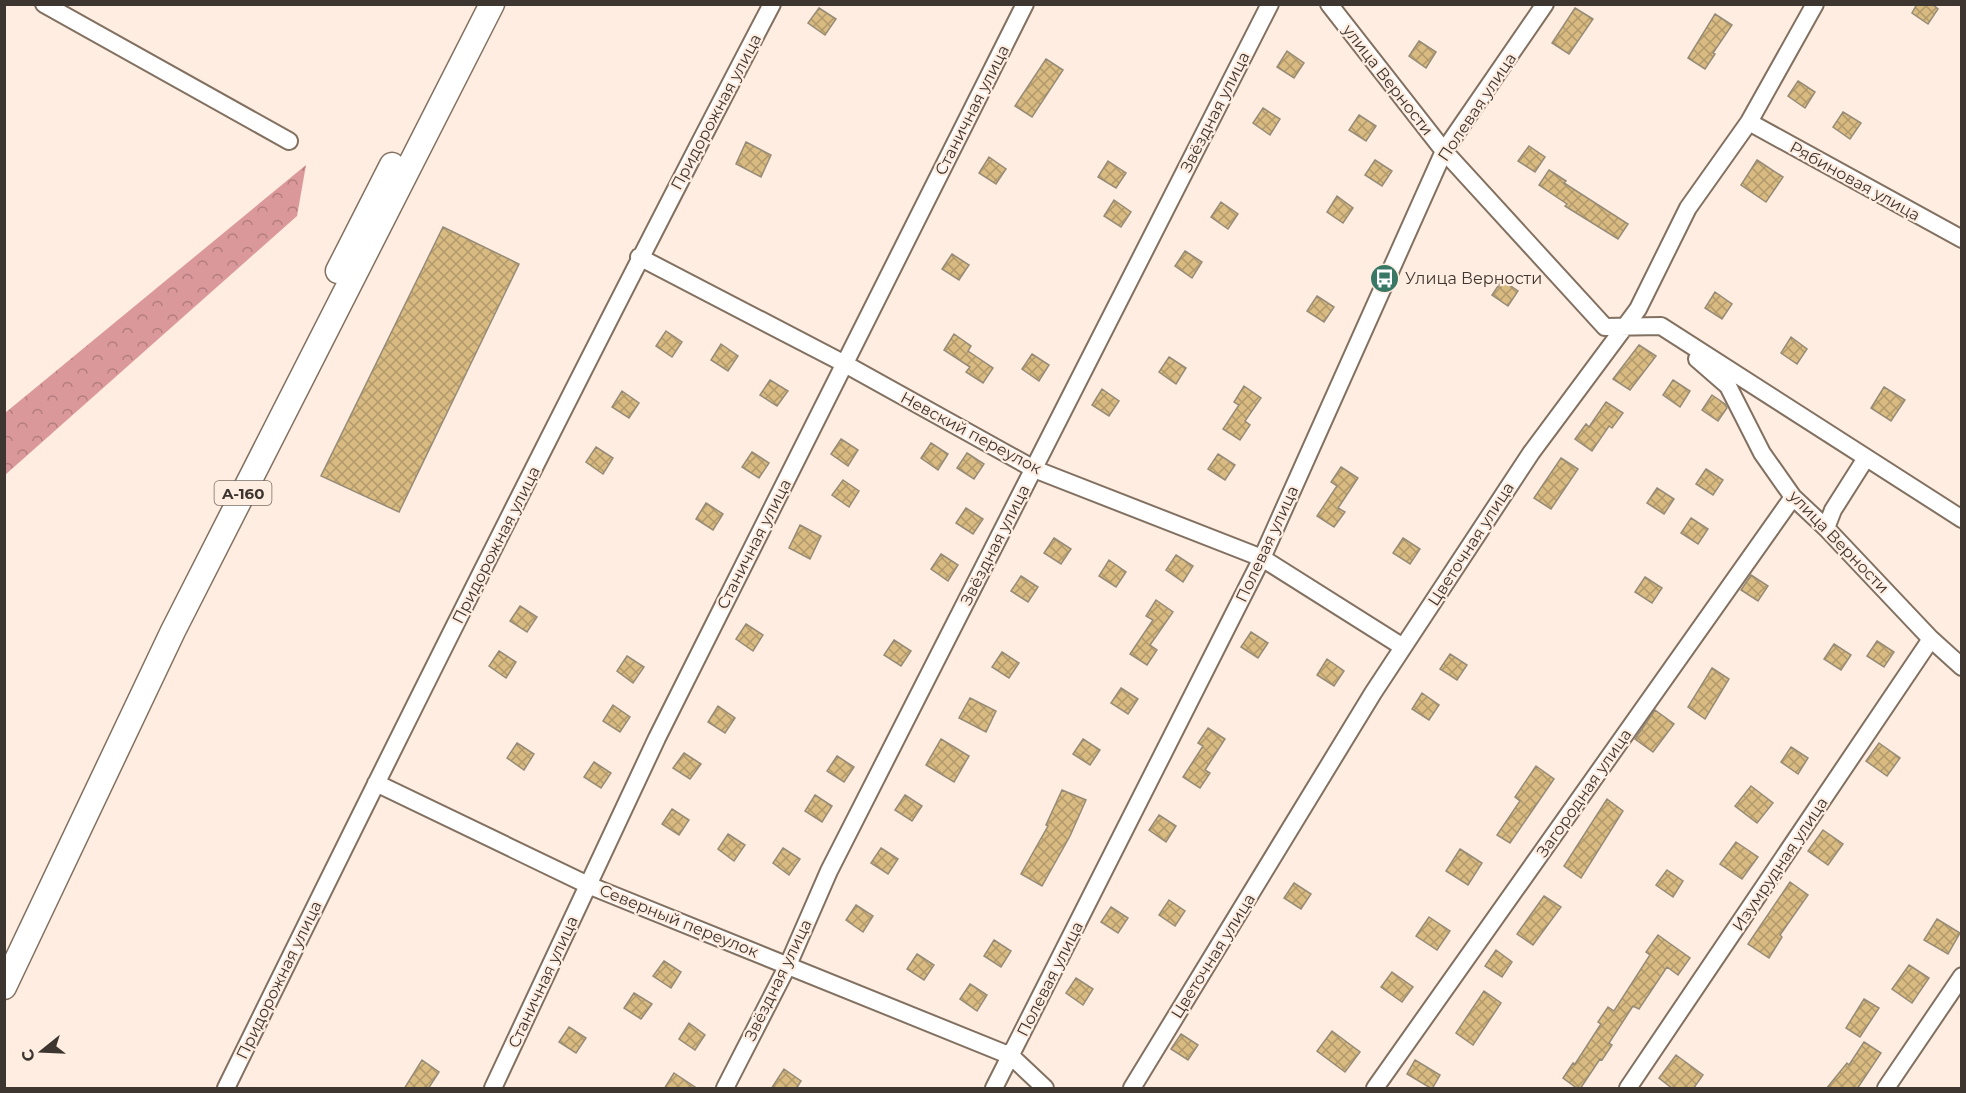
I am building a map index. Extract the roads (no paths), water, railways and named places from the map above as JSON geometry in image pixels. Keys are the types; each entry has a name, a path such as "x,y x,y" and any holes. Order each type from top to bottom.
{"highway":[{"name":"А-160","path":"4,954 183,580 371,204 478,4"},
{"name":"А-160","path":"4,987 173,630 492,4"}],"street":[{"path":"44,4 289,141"},
{"name":"Придорожная улица","path":"226,1089 639,257 772,4"},
{"name":"Станичная улица","path":"493,1089 657,738 1025,4"},
{"name":"Звёздная улица","path":"725,1089 789,965 829,871 1270,4"},
{"name":"улица Верности","path":"1329,4 1444,152 1605,327 1660,326 1728,386 1762,453 1793,497 1826,528 1931,639 1962,667"},
{"name":"Полевая улица","path":"994,1089 1262,558 1444,152 1545,4"},
{"name":"Цветочная улица","path":"1132,1089 1373,693 1531,453 1638,309 1688,208 1749,122 1815,4"},
{"name":"Рябиновая улица","path":"1749,122 1962,239"},
{"name":"Невский переулок","path":"639,257 845,364 1034,469 1262,558 1403,647"},
{"path":"1660,326 1962,519"},
{"path":"1826,528 1833,510 1866,458"},
{"name":"Загородная улица","path":"1375,1089 1793,497"},
{"name":"Изумрудная улица","path":"1628,1089 1931,639"},
{"name":"Северный переулок","path":"376,783 588,885 1011,1056 1046,1089"},
{"path":"1886,1089 1962,976"}],"place":[{"name":"Улица Верности","path":"1384,278"}]}
